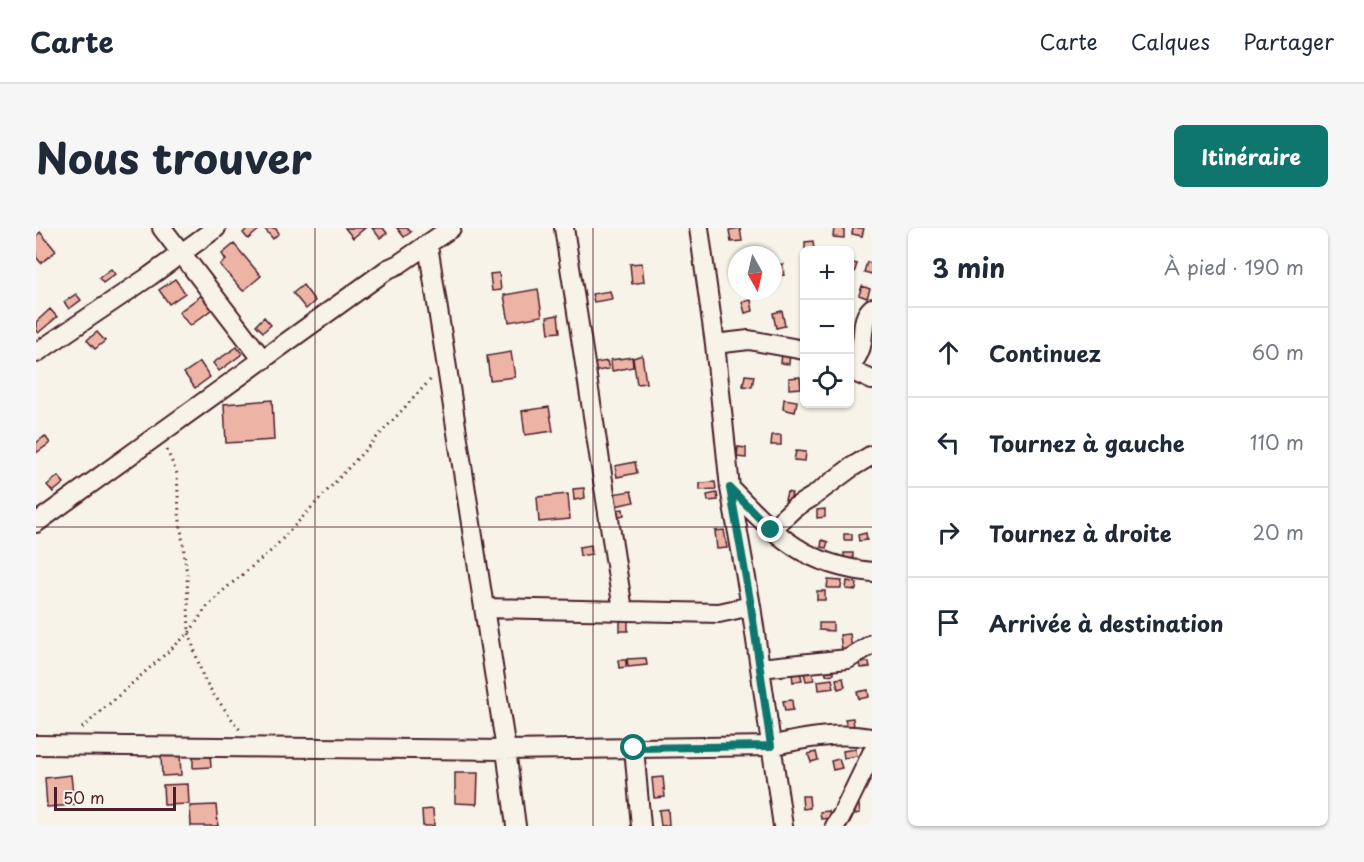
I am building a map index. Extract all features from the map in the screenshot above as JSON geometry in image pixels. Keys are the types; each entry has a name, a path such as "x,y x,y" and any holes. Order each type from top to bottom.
{"street":[{"path":"162,228 262,360"},
{"path":"36,352 216,228"},
{"path":"36,523 388,269 399,264 451,228"},
{"path":"564,228 623,610"},
{"path":"699,228 715,344 730,488 751,606 783,826"},
{"path":"428,245 516,826"},
{"path":"854,361 861,351 866,314 872,308"},
{"path":"715,344 749,340 800,349"},
{"path":"854,371 872,380"},
{"path":"771,530 794,508 872,455"},
{"path":"730,488 771,530 793,547 847,570 872,572"},
{"path":"484,608 719,613 751,606"},
{"path":"760,668 848,659 872,644"},
{"path":"36,745 506,750 771,746 802,738 829,736 872,738"},
{"path":"634,748 641,826"},
{"path":"835,826 872,753"}],"path":[{"path":"63,745 189,633 206,608 272,550 446,363"},
{"path":"160,433 177,474 179,513 187,575 189,633 203,677 252,746"}],"building":[{"path":"248,228 261,228 248,239 243,233"},
{"path":"264,228 275,228 279,233 273,239"},
{"path":"345,228 365,228 353,238"},
{"path":"372,228 383,228 387,233 380,238"},
{"path":"397,228 407,228 411,232 404,237"},
{"path":"740,228 742,241 731,242 729,230"},
{"path":"834,228 844,228 844,238 833,237"},
{"path":"853,228 864,228 862,236 852,234"},
{"path":"40,232 56,251 41,263 36,257 36,236"},
{"path":"813,241 814,246 805,246 805,242"},
{"path":"234,244 261,276 243,291 220,265 226,260 222,254"},
{"path":"867,262 872,263 872,274 864,272"},
{"path":"642,263 644,282 632,284 630,264"},
{"path":"111,269 115,274 103,283 99,278"},
{"path":"499,273 501,290 492,291 490,274"},
{"path":"175,279 185,293 169,304 159,290"},
{"path":"303,285 315,301 306,309 293,293"},
{"path":"862,286 870,289 867,298 859,295"},
{"path":"538,289 542,316 509,322 504,295"},
{"path":"610,291 612,299 594,302 592,294"},
{"path":"76,294 81,300 69,309 64,302"},
{"path":"202,295 212,309 190,326 179,312"},
{"path":"751,300 753,311 745,313 742,302"},
{"path":"50,309 57,317 38,333 36,322"},
{"path":"782,311 785,326 776,328 773,313"},
{"path":"558,315 560,332 549,333 547,317"},
{"path":"264,317 271,325 263,332 256,325"},
{"path":"97,332 105,341 95,349 87,340"},
{"path":"237,347 242,354 219,371 213,363"},
{"path":"511,352 515,377 490,380 487,356"},
{"path":"782,352 790,352 789,364 781,363"},
{"path":"642,355 646,383 637,384 633,358"},
{"path":"632,357 633,367 612,371 611,360"},
{"path":"607,361 609,369 591,372 590,364"},
{"path":"200,362 210,377 195,388 184,373"},
{"path":"745,375 754,376 752,387 743,386"},
{"path":"800,377 800,388 789,389 789,378"},
{"path":"784,399 797,401 795,412 783,409"},
{"path":"272,400 274,440 226,443 224,404"},
{"path":"549,407 553,431 525,435 522,411"},
{"path":"772,435 781,435 781,445 771,445"},
{"path":"45,436 50,443 36,453 36,443"},
{"path":"738,447 746,448 746,458 737,457"},
{"path":"796,451 806,452 805,461 794,460"},
{"path":"635,462 637,473 617,477 615,466"},
{"path":"58,476 64,483 53,492 47,485"},
{"path":"715,482 716,489 700,490 700,483"},
{"path":"584,488 585,498 574,500 573,489"},
{"path":"631,491 634,502 615,506 612,494"},
{"path":"787,492 792,493 790,501 785,500"},
{"path":"717,493 718,500 708,501 707,495"},
{"path":"568,494 570,519 539,522 537,497"},
{"path":"623,509 624,515 616,517 615,510"},
{"path":"825,509 825,517 817,518 817,510"},
{"path":"724,530 727,548 717,549 715,531"},
{"path":"866,533 867,540 859,541 858,535"},
{"path":"844,534 852,534 852,540 844,540"},
{"path":"822,540 828,542 826,548 821,547"},
{"path":"591,545 592,554 580,556 579,547"},
{"path":"844,553 853,553 853,559 844,560"},
{"path":"828,580 842,581 841,588 827,588"},
{"path":"847,581 857,583 856,590 846,589"},
{"path":"817,591 825,591 825,600 817,600"},
{"path":"620,619 628,619 628,631 620,631"},
{"path":"819,623 833,623 833,631 819,630"},
{"path":"850,634 852,650 842,651 840,635"},
{"path":"646,658 647,665 628,667 627,659"},
{"path":"618,660 626,660 626,667 619,668"},
{"path":"860,662 869,662 870,667 861,668"},
{"path":"833,666 834,674 826,675 825,668"},
{"path":"812,671 814,680 806,681 804,673"},
{"path":"800,672 802,680 793,682 792,674"},
{"path":"843,678 845,687 838,689 836,679"},
{"path":"832,679 834,688 819,690 818,681"},
{"path":"868,690 869,697 859,699 857,692"},
{"path":"792,700 793,710 785,711 783,701"},
{"path":"853,718 854,727 847,728 845,719"},
{"path":"856,749 857,756 844,758 843,751"},
{"path":"816,752 818,760 811,762 808,754"},
{"path":"180,755 181,775 162,776 161,756"},
{"path":"210,755 211,767 193,768 193,756"},
{"path":"839,759 842,768 833,770 831,761"},
{"path":"455,773 478,773 477,804 455,803"},
{"path":"71,775 74,805 47,807 45,778"},
{"path":"663,777 665,797 654,798 652,778"},
{"path":"188,784 189,804 164,805 163,785"},
{"path":"802,796 809,796 810,808 803,809"},
{"path":"216,805 218,826 191,826 190,806"},
{"path":"853,805 859,805 860,813 855,814"},
{"path":"433,809 434,826 423,826 422,810"},
{"path":"668,809 669,825 661,826 659,810"},
{"path":"829,811 830,818 821,819 820,812"}],"route":[{"path":"634,748 771,746 751,606 730,488 771,530"}]}
